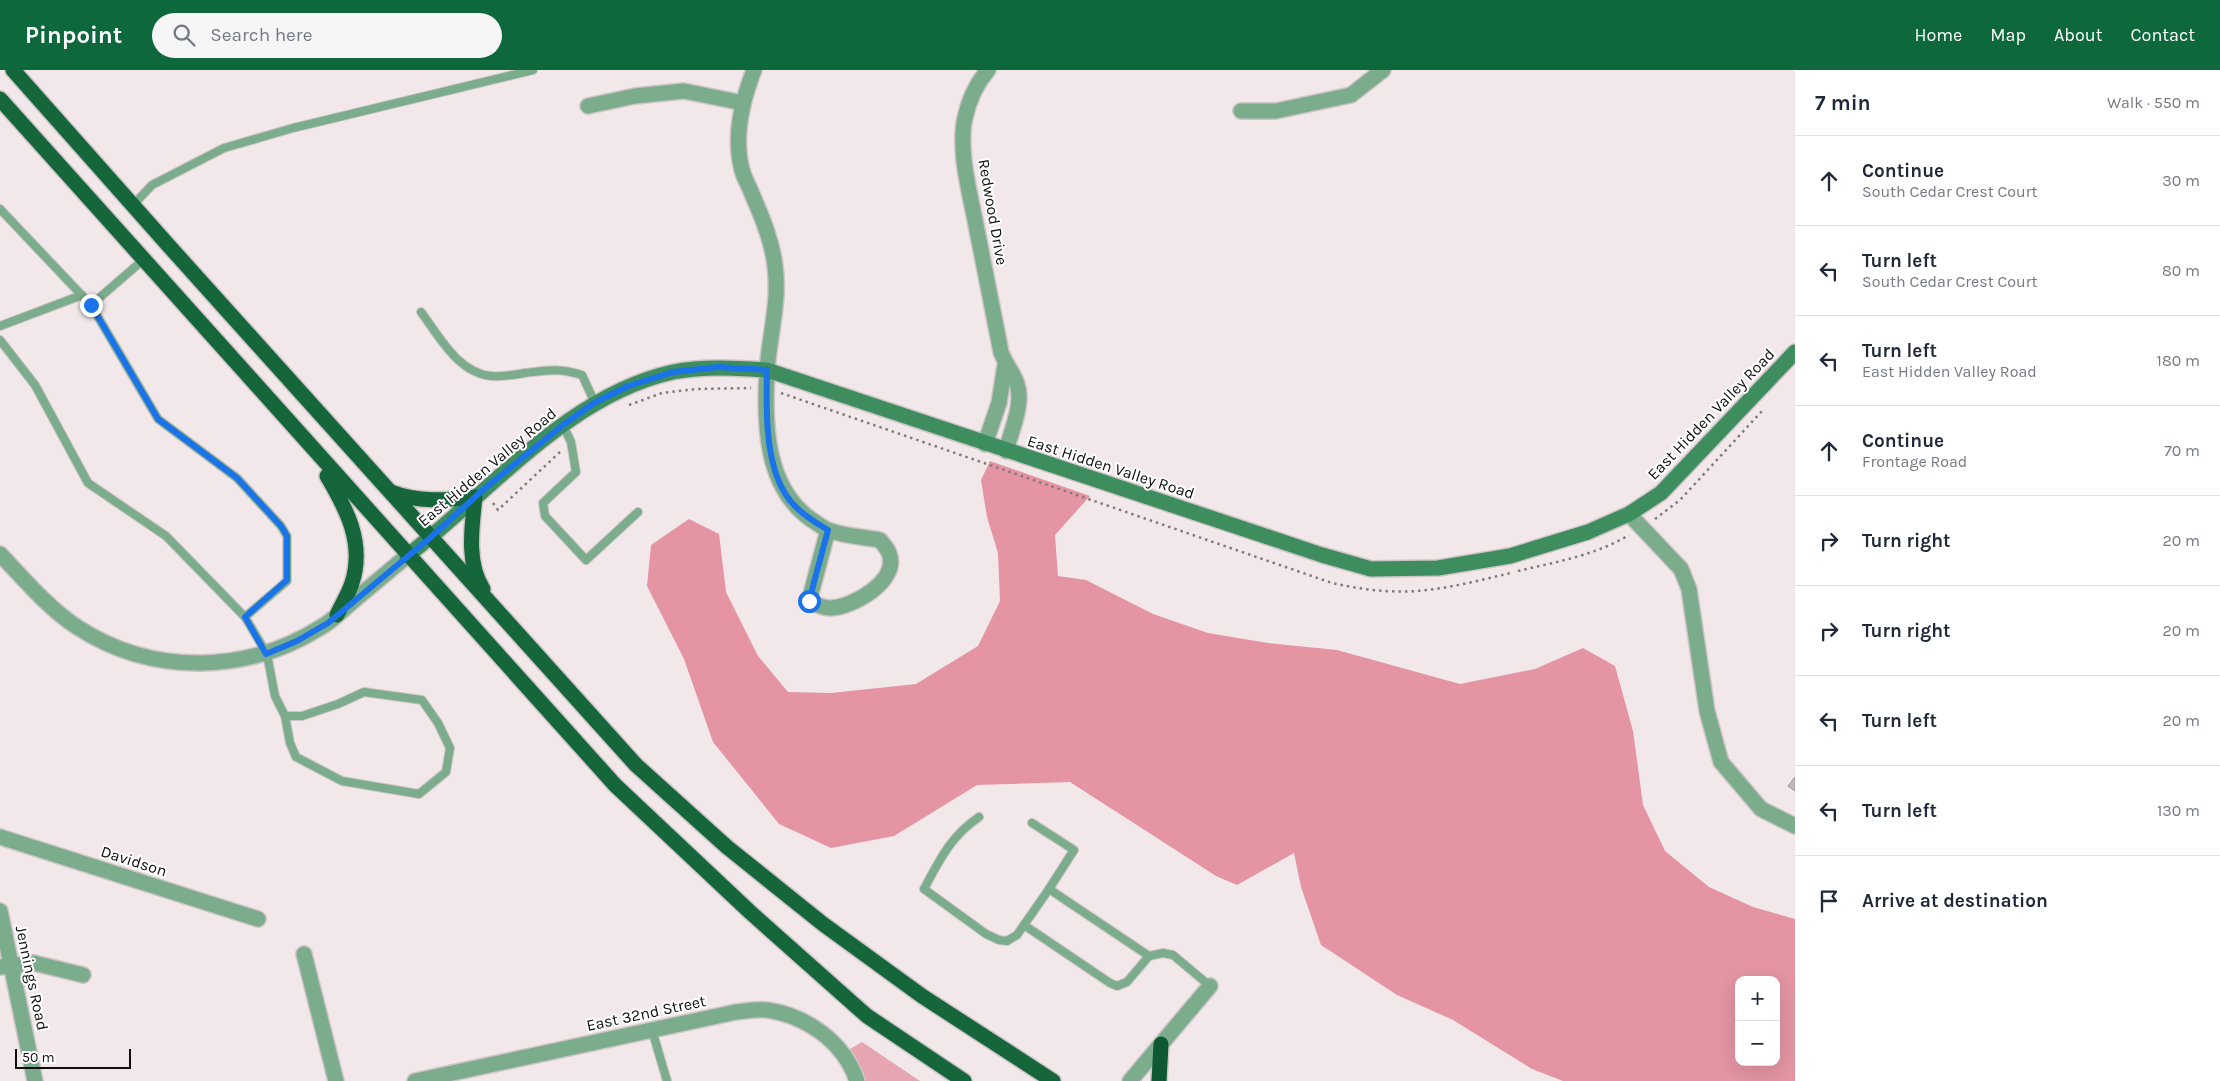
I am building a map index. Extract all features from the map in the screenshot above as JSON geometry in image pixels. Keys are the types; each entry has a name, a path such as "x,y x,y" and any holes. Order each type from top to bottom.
{"highway":[{"path":"13,70 636,765 727,847 823,924 922,996 1052,1081"},
{"path":"0,99 407,556 622,792 750,912 867,1016 964,1081"},
{"path":"308,444 338,494 351,519 355,534 356,555 352,582 337,614"},
{"path":"390,491 406,498 427,500 475,497 472,547 474,564 478,581 498,612"},
{"path":"1159,1081 1161,1044"}],"main road":[{"name":"East Hidden Valley Road","path":"407,556 563,425 594,403 628,386 673,372 718,367 767,370 1006,451 1322,555 1371,569 1438,568 1510,556 1588,532 1629,514 1661,493 1795,352"}],"street":[{"path":"754,70 743,102 738,127 742,170 767,230 775,266 777,293 767,370 766,403 772,458 779,482 793,504 828,530 880,540 889,554 889,569 882,583 854,602 832,608 821,607 809,601 828,530"},
{"name":"Redwood Drive","path":"988,70 976,84 964,119 963,136 967,179 1005,365 1018,386 1019,397 1006,451"},
{"path":"1241,111 1276,111 1351,95 1383,70"},
{"path":"588,106 635,96 684,91 743,102"},
{"name":"Redwood Drive","path":"985,444 999,403 1005,365"},
{"path":"1629,514 1681,569 1689,589 1707,710 1721,762 1761,809 1795,826"},
{"path":"0,554 47,603 76,627 117,648 153,660 191,664 229,662 266,654 297,641 328,623 407,556"},
{"name":"Davidson","path":"0,837 258,919"},
{"name":"Jennings Road","path":"0,912 6,966 35,1081"},
{"path":"304,954 336,1081"},
{"path":"6,966 34,963 83,976"},
{"path":"1130,1081 1210,986"},
{"name":"East 32nd Street","path":"415,1081 442,1078 736,1012 766,1010 788,1015 809,1024 828,1037 843,1054 857,1081"}],"lane":[{"path":"132,205 152,185 224,148 293,128 533,70"},
{"path":"0,209 91,305 158,419 237,478 281,526 287,536 287,580 245,617"},
{"path":"91,305 143,260"},
{"path":"0,326 82,295"},
{"path":"422,312 452,354 476,372 488,376 500,376 562,369 582,375 594,403"},
{"path":"0,340 35,386 88,483 166,536 245,617 266,654 275,696 285,716 290,743 296,757 342,781 419,794 446,772 450,748 438,723 422,700 364,692 338,704 302,716 285,716"},
{"path":"563,425 571,442 576,472 543,503 545,516 586,560 638,512"},
{"path":"979,816 953,838 924,889 986,934 998,940 1007,941 1017,935 1074,850 1032,823"},
{"path":"1049,889 1149,956"},
{"path":"1024,926 1117,986 1127,982 1149,956 1162,953 1173,955 1210,986"},
{"path":"652,1030 667,1081"}],"shaded area":[{"path":"990,461 1090,496 1055,535 1058,576 1086,580 1153,614 1208,633 1268,643 1337,650 1460,684 1535,669 1583,648 1615,666 1633,731 1643,805 1665,851 1709,887 1753,907 1795,919 1795,1081 1563,1081 1532,1069 1453,1020 1397,995 1321,945 1301,887 1294,853 1237,885 1216,876 1070,782 977,785 894,836 831,848 779,824 713,742 684,659 647,586 651,545 689,519 719,534 726,592 758,656 788,692 831,693 916,684 978,646 1000,601 998,553 987,517 981,480"},
{"path":"862,1042 920,1081 857,1081 843,1053"}],"building":[{"path":"1795,777 1795,791 1788,786"}],"route":[{"path":"91,305 158,419 237,478 281,526 287,536 287,580 245,617 266,654 297,641 328,623 431,537 484,489 563,425 594,403 628,386 673,372 718,367 767,370 766,403 772,458 779,482 793,504 809,518 828,530 809,601"}]}
